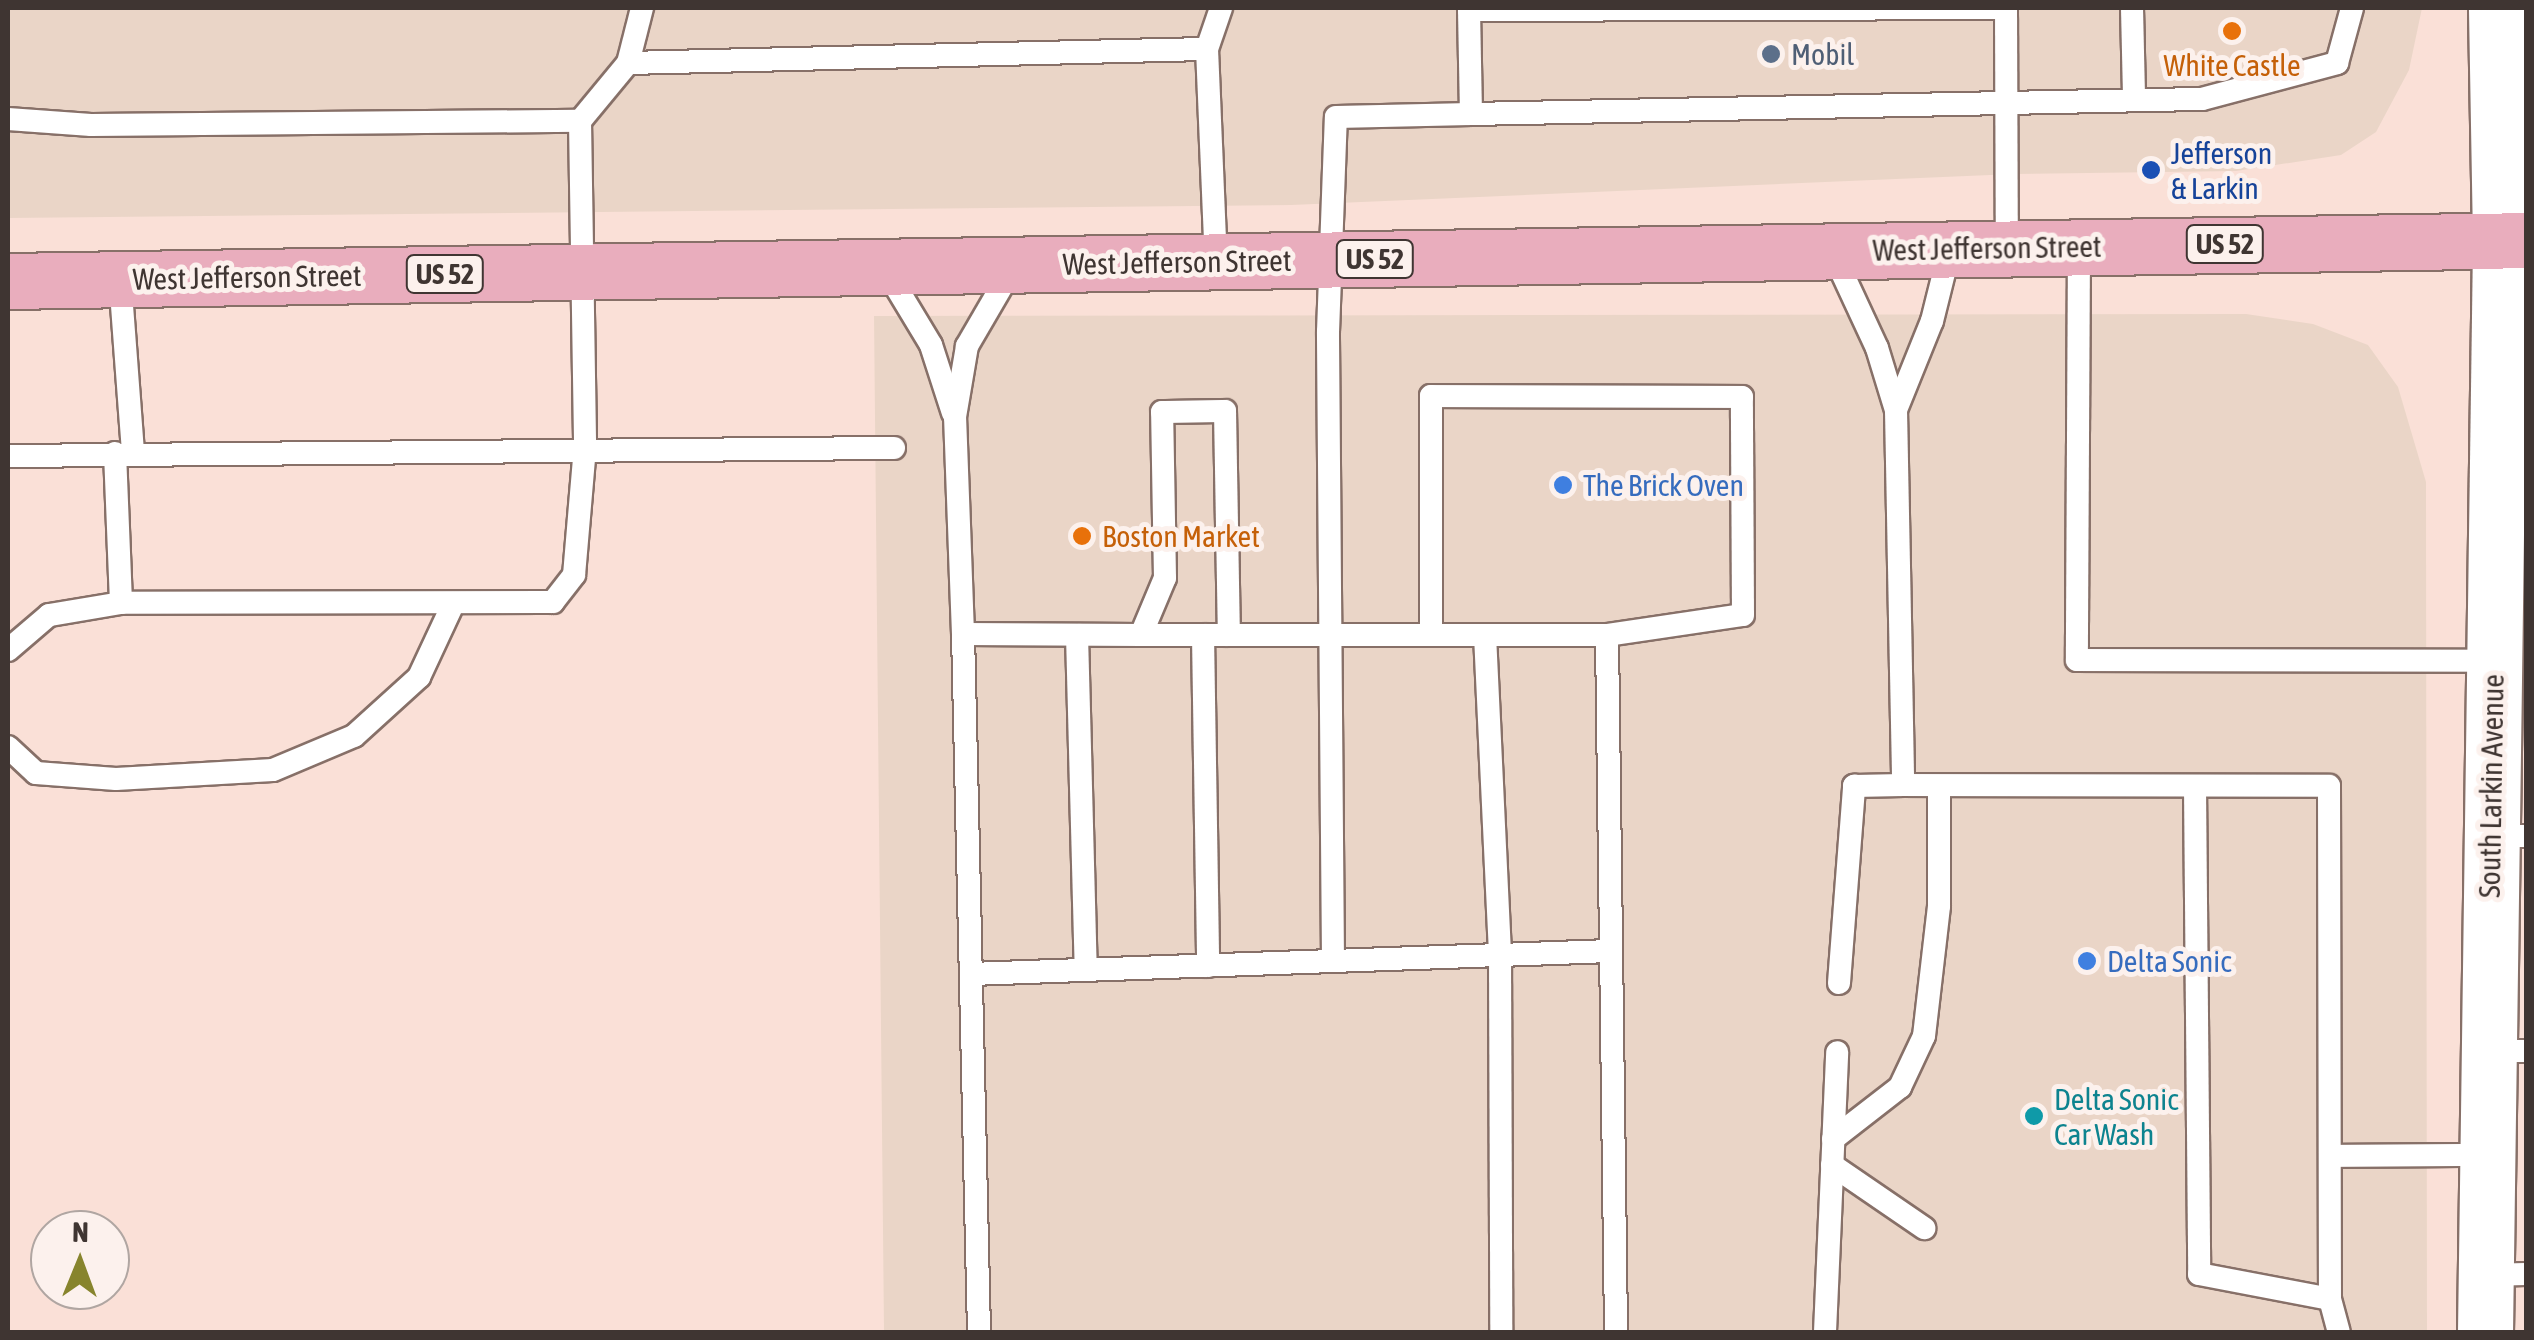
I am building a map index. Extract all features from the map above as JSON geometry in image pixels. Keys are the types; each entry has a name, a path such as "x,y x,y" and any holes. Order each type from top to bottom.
{"main road":[{"name":"South Larkin Avenue","path":"2485,1332 2506,1274 2486,1155 2507,1051 2508,836 2494,661 2513,240 2496,8"},
{"name":"West Jefferson Street","path":"8,280 2513,240"}],"lane":[{"path":"8,650 49,616 120,603 553,602 574,575 584,447 580,122 628,63 642,8"},
{"path":"1216,261 1207,49 1221,8"},
{"path":"1471,114 1469,9 2006,8 2007,248"},
{"path":"2132,8 2134,100"},
{"path":"1333,961 1328,635 1329,260 1336,116 2202,98 2337,62 2352,8"},
{"path":"628,63 1207,49"},
{"path":"8,120 91,125 580,122"},
{"path":"2078,246 2077,660 2494,661"},
{"path":"1896,410 1932,320 1950,249"},
{"path":"1832,251 1877,348 1896,410 1902,785"},
{"path":"979,1332 963,634 954,417 967,346 1015,265"},
{"path":"884,267 931,345 954,417"},
{"path":"120,279 124,453 120,603"},
{"path":"963,634 1607,636 1743,615 1742,396 1431,396 1431,635"},
{"path":"1141,635 1165,578 1162,412 1225,412 1229,635"},
{"path":"8,456 584,447 894,448"},
{"path":"8,746 36,772 116,779 273,770 354,736 406,689 419,677 453,604"},
{"path":"1077,635 1086,970"},
{"path":"1202,635 1208,966"},
{"path":"1485,636 1500,955 1501,1332"},
{"path":"1607,636 1616,1332"},
{"path":"1840,983 1854,786 2329,786 2318,887 2319,1096 2330,1298 2339,1332"},
{"path":"1833,1139 1900,1087 1924,1036 1939,906 1939,786"},
{"path":"2195,786 2196,956 2210,1021 2211,1176 2199,1274 2330,1298"},
{"path":"2195,889 2220,889"},
{"path":"971,974 1611,951"},
{"path":"2196,956 2221,955"},
{"path":"1825,1332 1837,1052"},
{"path":"2324,1168 2486,1155"},
{"path":"1832,1165 1924,1228"}],"shaded area":[{"path":"8,8 2422,8 2409,70 2376,132 2341,155 2236,171 2014,174 1291,205 8,218"},
{"path":"2246,314 2313,324 2368,345 2398,387 2426,482 2427,1332 884,1332 874,316"}],"place":[{"name":"White Castle","path":"2232,31"},
{"name":"Mobil","path":"1771,54"},
{"name":"Jefferson & Larkin","path":"2151,170"},
{"name":"The Brick Oven","path":"1563,485"},
{"name":"Boston Market","path":"1082,536"},
{"name":"Delta Sonic","path":"2087,961"},
{"name":"Delta Sonic Car Wash","path":"2034,1116"}]}
